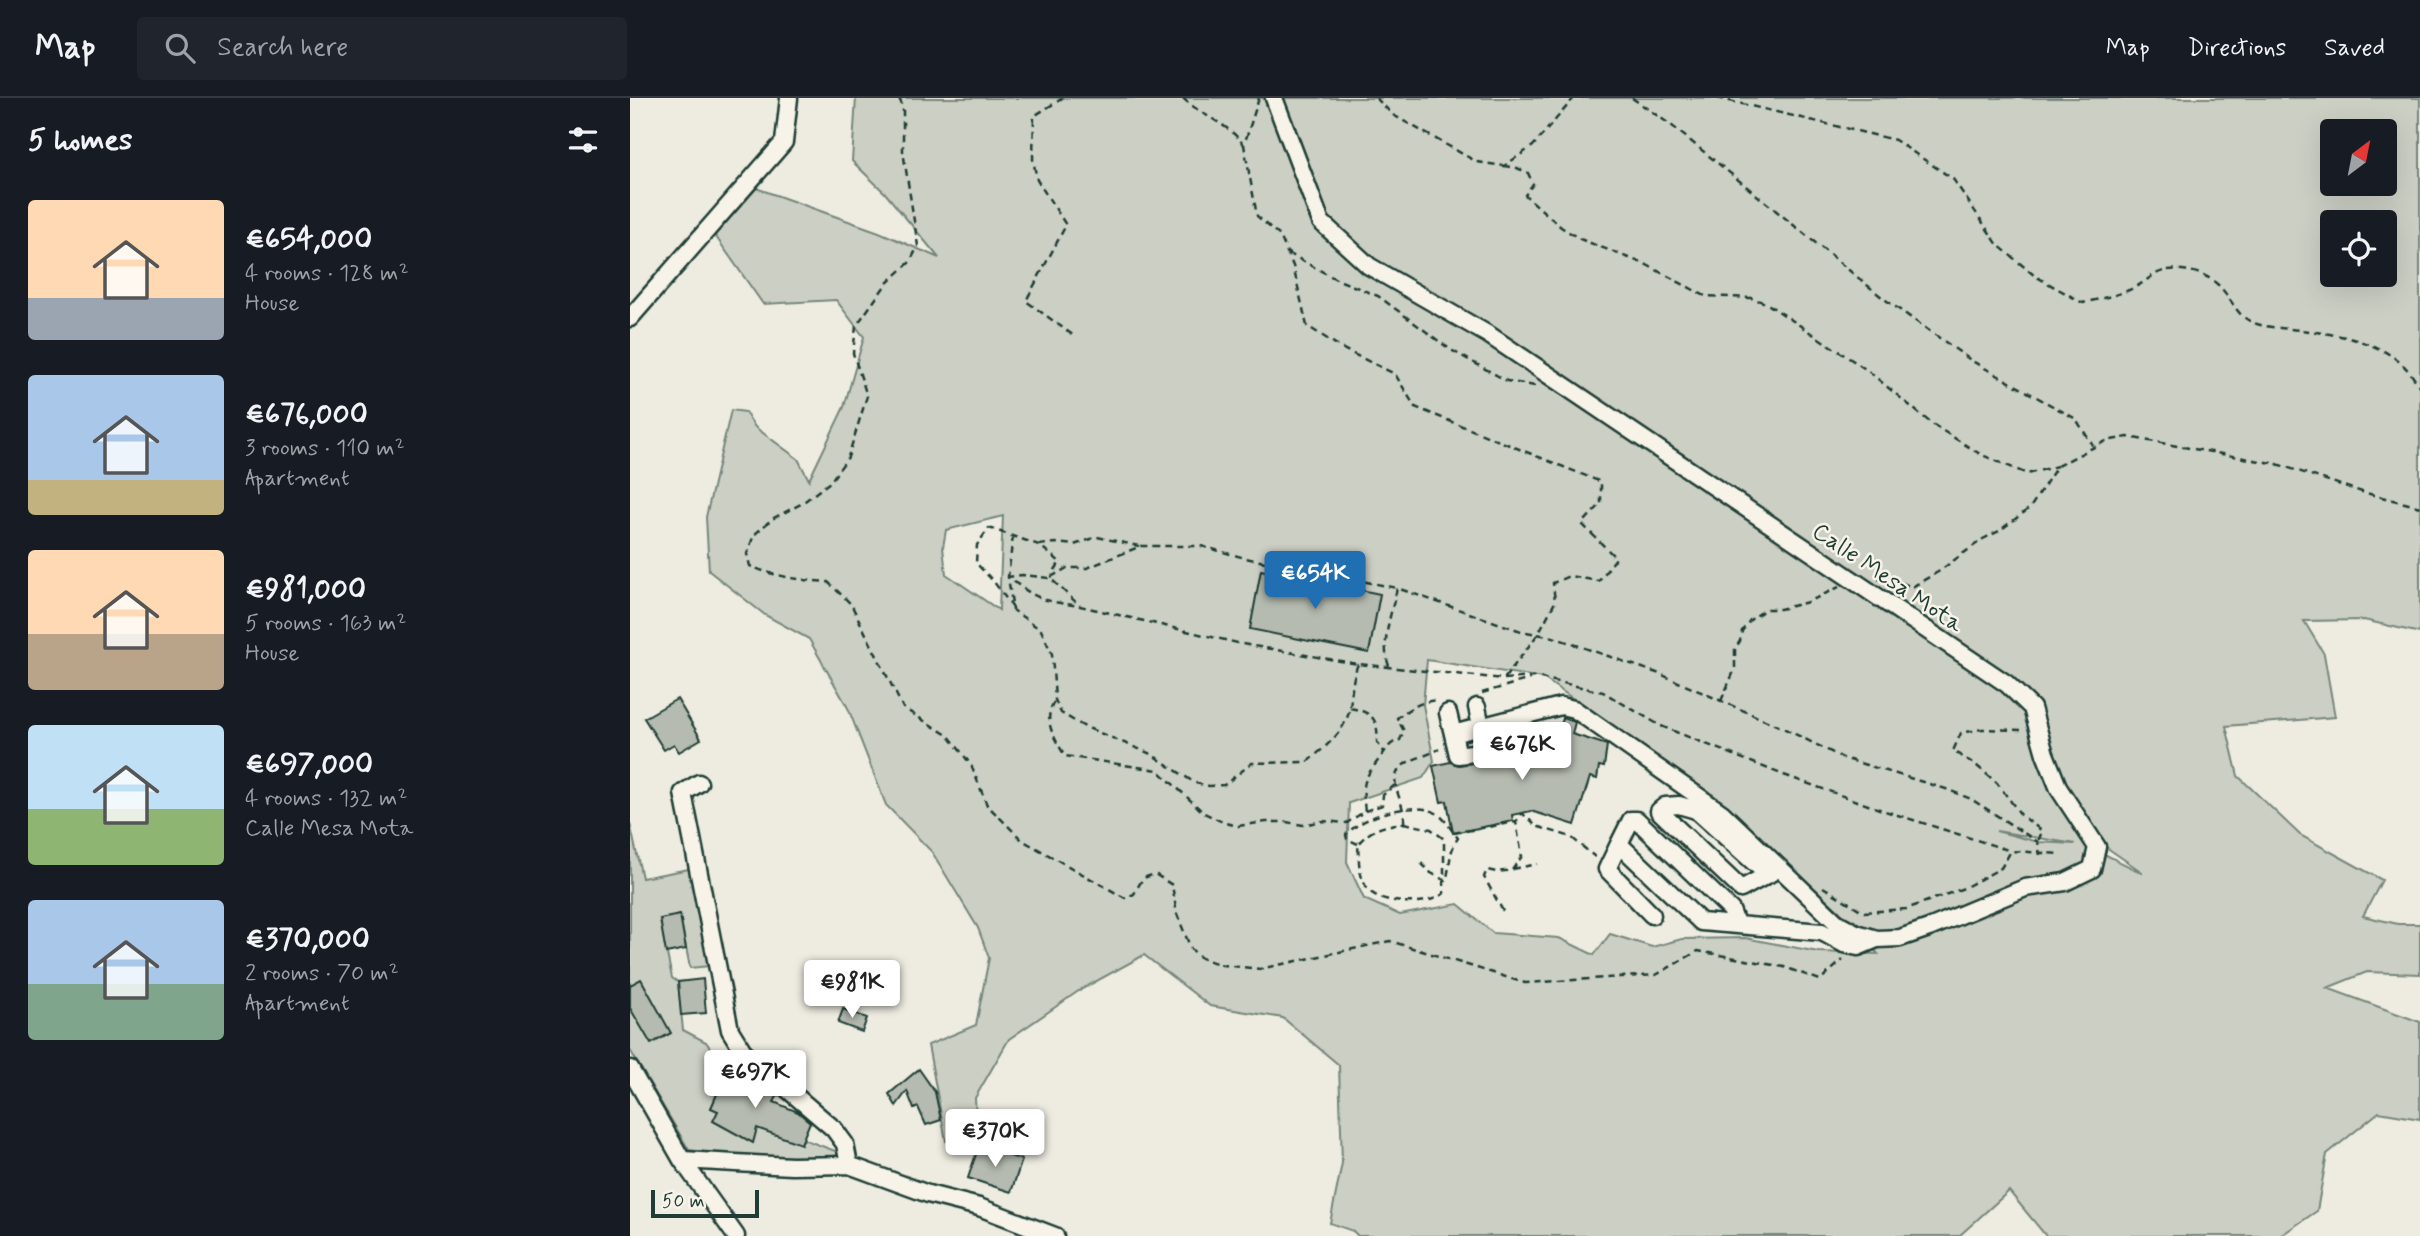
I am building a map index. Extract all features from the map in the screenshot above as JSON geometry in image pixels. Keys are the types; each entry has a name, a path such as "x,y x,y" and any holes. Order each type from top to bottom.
{"street":[{"path":"630,318 784,142 789,98"},
{"name":"Calle Mesa Mota","path":"1274,98 1321,222 1369,266 1489,335 2007,684 2032,708 2059,789 2097,847 2092,869 2065,882 2025,888 1900,938 1877,939 1856,933 1836,922 1774,872 1722,813 1574,709 1561,706 1453,734"},
{"path":"1443,707 1458,755 1486,751 1478,700"},
{"path":"699,783 683,793 730,1030 743,1051 834,1129 845,1144 849,1165"},
{"path":"1679,805 1696,810 1774,872 1741,889 1659,811 1665,806 1679,805"},
{"path":"1652,915 1607,869 1631,820 1637,820 1731,910 1736,923"},
{"path":"1619,844 1701,922 1822,932 1844,944 1858,947 1877,939"},
{"path":"630,1069 682,1160 736,1236"},
{"path":"682,1160 792,1166 849,1165 928,1194 979,1207 1055,1236"}],"path":[{"path":"899,98 903,107 903,151 918,246 910,262 887,283 856,326 853,353 867,396 861,419 848,457 830,482 801,505 772,519 754,535 747,554 750,566 769,574 792,580 828,582 851,604 903,708 949,736 971,765 987,806 1022,840 1125,898 1134,894 1143,878 1155,874 1172,885 1177,914 1191,949 1201,958 1223,965 1260,969 1390,941 1525,983 1656,975 1698,951 1784,967 1820,980 1858,947"},
{"path":"1063,98 1034,116 1033,159 1037,180 1066,225 1026,301 1074,336"},
{"path":"1183,98 1192,107 1234,131 1244,145 1257,216 1280,236 1288,253 1307,327 1345,350 1395,374 1415,407 1601,482 1601,504 1582,524 1616,558 1599,581 1569,576 1553,583 1555,602 1538,634 1504,679"},
{"path":"1244,145 1259,98"},
{"path":"1376,98 1393,115 1477,162 1517,168 1528,173 1533,184 1525,195 1561,227 1580,239 1647,265 1705,296 1751,298 1766,303 1867,370 1932,424 1980,454 2027,474 2057,466 2106,441 2128,437 2277,464 2362,492 2420,507"},
{"path":"1504,166 1533,146 1574,98"},
{"path":"1632,98 1671,125 1883,298 1972,361 2076,419 2094,447"},
{"path":"1717,98 1895,140 1953,179 1998,245 2035,276 2082,303 2130,290 2155,272 2179,270 2206,274 2222,287 2242,315 2256,324 2310,331 2372,344 2405,366 2420,387"},
{"path":"1288,253 1336,279 1378,296 1451,350 1507,381 1541,387 1558,381"},
{"path":"1721,701 1735,669 1735,649 1750,620 1766,609 1780,609 1808,602 1852,581 1871,578 1912,587 2030,508 2057,466"},
{"path":"1050,578 1060,562 1040,545 989,528 976,545 976,562 1013,610 1041,630 1052,654 1055,700 1061,713 1083,726 1151,754 1195,783 1224,785 1252,763 1307,762 1333,740 1346,722 1358,664"},
{"path":"1013,536 1008,577 1013,610"},
{"path":"1040,545 1074,545 1097,537 1139,547 1201,546 1245,558 1397,588 1521,631 1538,634 1660,674 1843,758 1971,799 2038,842"},
{"path":"1008,577 1022,575 1050,578 1067,568 1087,568 1139,547"},
{"path":"1008,577 1031,596 1051,602 1080,606 1242,644 1358,664 1504,679 1536,677 1603,692 1661,726 1781,775 2011,851 2040,855 2061,854"},
{"path":"1050,578 1080,606"},
{"path":"1389,666 1385,657 1387,634 1397,588"},
{"path":"1478,700 1536,677"},
{"path":"1055,700 1050,709 1050,731 1065,756 1158,770 1204,813 1225,823 1238,826 1266,822 1303,825 1323,821 1348,823 1365,811 1382,805"},
{"path":"1365,811 1363,794 1367,772 1390,744 1400,740 1404,731 1398,718 1411,707 1427,701 1443,707"},
{"path":"1350,708 1362,710 1373,718 1378,728 1377,742 1384,753"},
{"path":"2038,728 2011,731 1982,729 1961,733 1953,751 1997,783 2021,815 2042,831 2038,842 2040,855"},
{"path":"1404,823 1405,809 1396,784 1399,769 1410,761 1439,749"},
{"path":"1385,814 1383,795 1396,784"},
{"path":"1358,845 1347,839 1346,835 1370,818 1405,809 1425,808 1448,823 1458,838 1450,850 1450,868 1444,893 1440,898 1425,902 1393,901 1373,893 1366,887 1360,869 1358,845 1364,836 1388,824 1404,823 1431,829 1444,839 1446,881"},
{"path":"1511,870 1522,856 1516,822 1522,813 1536,826 1571,837 1607,869"},
{"path":"1453,833 1516,822"},
{"path":"1348,823 1350,830"},
{"path":"1817,882 1864,912 1906,909 1964,888 1989,875 2001,868 2011,851"},
{"path":"1420,863 1446,881"},
{"path":"1503,911 1484,877 1487,870 1497,872 1537,864"}],"shaded area":[{"path":"856,98 2420,98 2420,633 2364,620 2304,621 2324,654 2335,717 2226,726 2238,776 2300,835 2382,880 2363,916 2398,924 2420,924 2420,974 2367,972 2327,988 2420,1022 2420,1119 2379,1112 2327,1154 2317,1211 2280,1236 2046,1236 2009,1191 1959,1236 1358,1236 1353,1231 1330,1223 1342,1163 1339,1065 1283,1018 1210,1006 1144,955 1080,990 1009,1039 975,1098 977,1136 946,1141 928,1045 976,1025 989,958 978,928 932,852 886,805 848,708 809,639 765,615 709,571 706,517 731,410 745,412 755,427 798,459 809,480 844,407 864,337 836,300 763,304 714,234 756,188 879,232 939,258 885,193 852,161","holes":["1003,516 999,610 946,574 943,547 946,530","1427,660 1543,678 1721,801 1840,912 1878,954 1818,952 1745,938 1682,939 1652,947 1610,934 1594,955 1559,938 1493,933 1458,904 1400,915 1364,899 1347,862 1349,803 1423,778 1434,761 1423,705","1996,831 2075,844 2038,842","2090,836 2142,873 2088,846"]},
{"path":"630,823 642,878 689,869 709,966 690,968 680,916 660,920 672,978 678,982 683,1030 706,1042 719,1060 728,1061 732,1056 757,1074 753,1080 728,1069 711,1108 762,1130 766,1122 781,1136 801,1144 803,1139 838,1152 835,1158 762,1157 689,1150 630,1050"}],"building":[{"path":"1261,570 1313,581 1314,575 1328,578 1327,583 1380,594 1369,653 1250,629"},
{"path":"677,699 701,739 679,752 674,744 664,750 644,718"},
{"path":"1563,718 1575,722 1572,734 1607,745 1604,767 1599,766 1597,779 1590,777 1575,825 1531,811 1512,815 1513,821 1453,833 1447,801 1441,802 1433,766 1450,762 1459,765 1487,761 1500,752 1500,755 1539,748 1545,742 1557,741"},
{"path":"680,915 686,949 666,953 660,919"},
{"path":"641,979 671,1033 651,1044 630,1008 630,985"},
{"path":"703,979 706,1013 681,1015 678,982"},
{"path":"843,1009 867,1018 862,1032 838,1023"},
{"path":"728,1069 768,1086 778,1095 774,1102 798,1112 810,1122 801,1144 757,1128 753,1143 713,1121 718,1111 711,1108"},
{"path":"919,1069 935,1092 941,1120 926,1125 918,1107 914,1109 907,1091 896,1106 889,1094"},
{"path":"979,1145 1022,1160 1011,1192 968,1178"}]}
